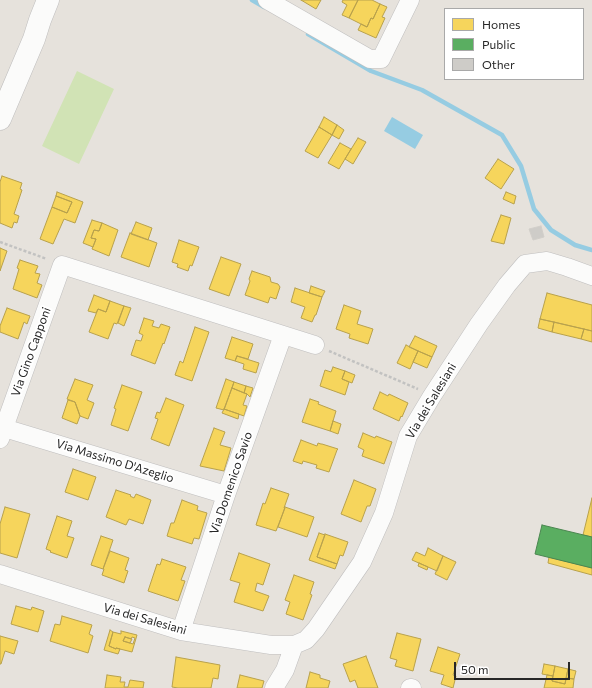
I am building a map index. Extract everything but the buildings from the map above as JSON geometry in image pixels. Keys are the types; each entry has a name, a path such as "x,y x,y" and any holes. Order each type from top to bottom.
{"main road":[{"path":"28,56 31,0"},
{"path":"0,120 28,56 48,0"}],"street":[{"path":"267,0 370,59 381,59 410,0"},
{"name":"Via dei Salesiani","path":"0,574 181,631 271,645 294,645 306,640 316,629 362,562 384,513 408,436 479,324 507,285 525,264 547,261 592,276"},
{"path":"62,265 316,345"},
{"name":"Via Gino Capponi","path":"2,434 62,265"},
{"name":"Via Domenico Savio","path":"181,631 226,495 283,335"},
{"name":"Via Massimo D'Azeglio","path":"2,434 226,495"},
{"path":"274,688 285,670 294,645"}],"path":[{"path":"0,242 62,265"},
{"path":"316,345 432,396"}],"green space":[{"path":"77,71 114,89 79,164 42,146"}],"water":[{"path":"392,117 423,135 415,149 384,131"}],"waterway":[{"path":"252,0 264,7"},
{"path":"308,34 371,71 422,90 502,135 521,166 534,209 551,230 575,245 592,250"}]}
